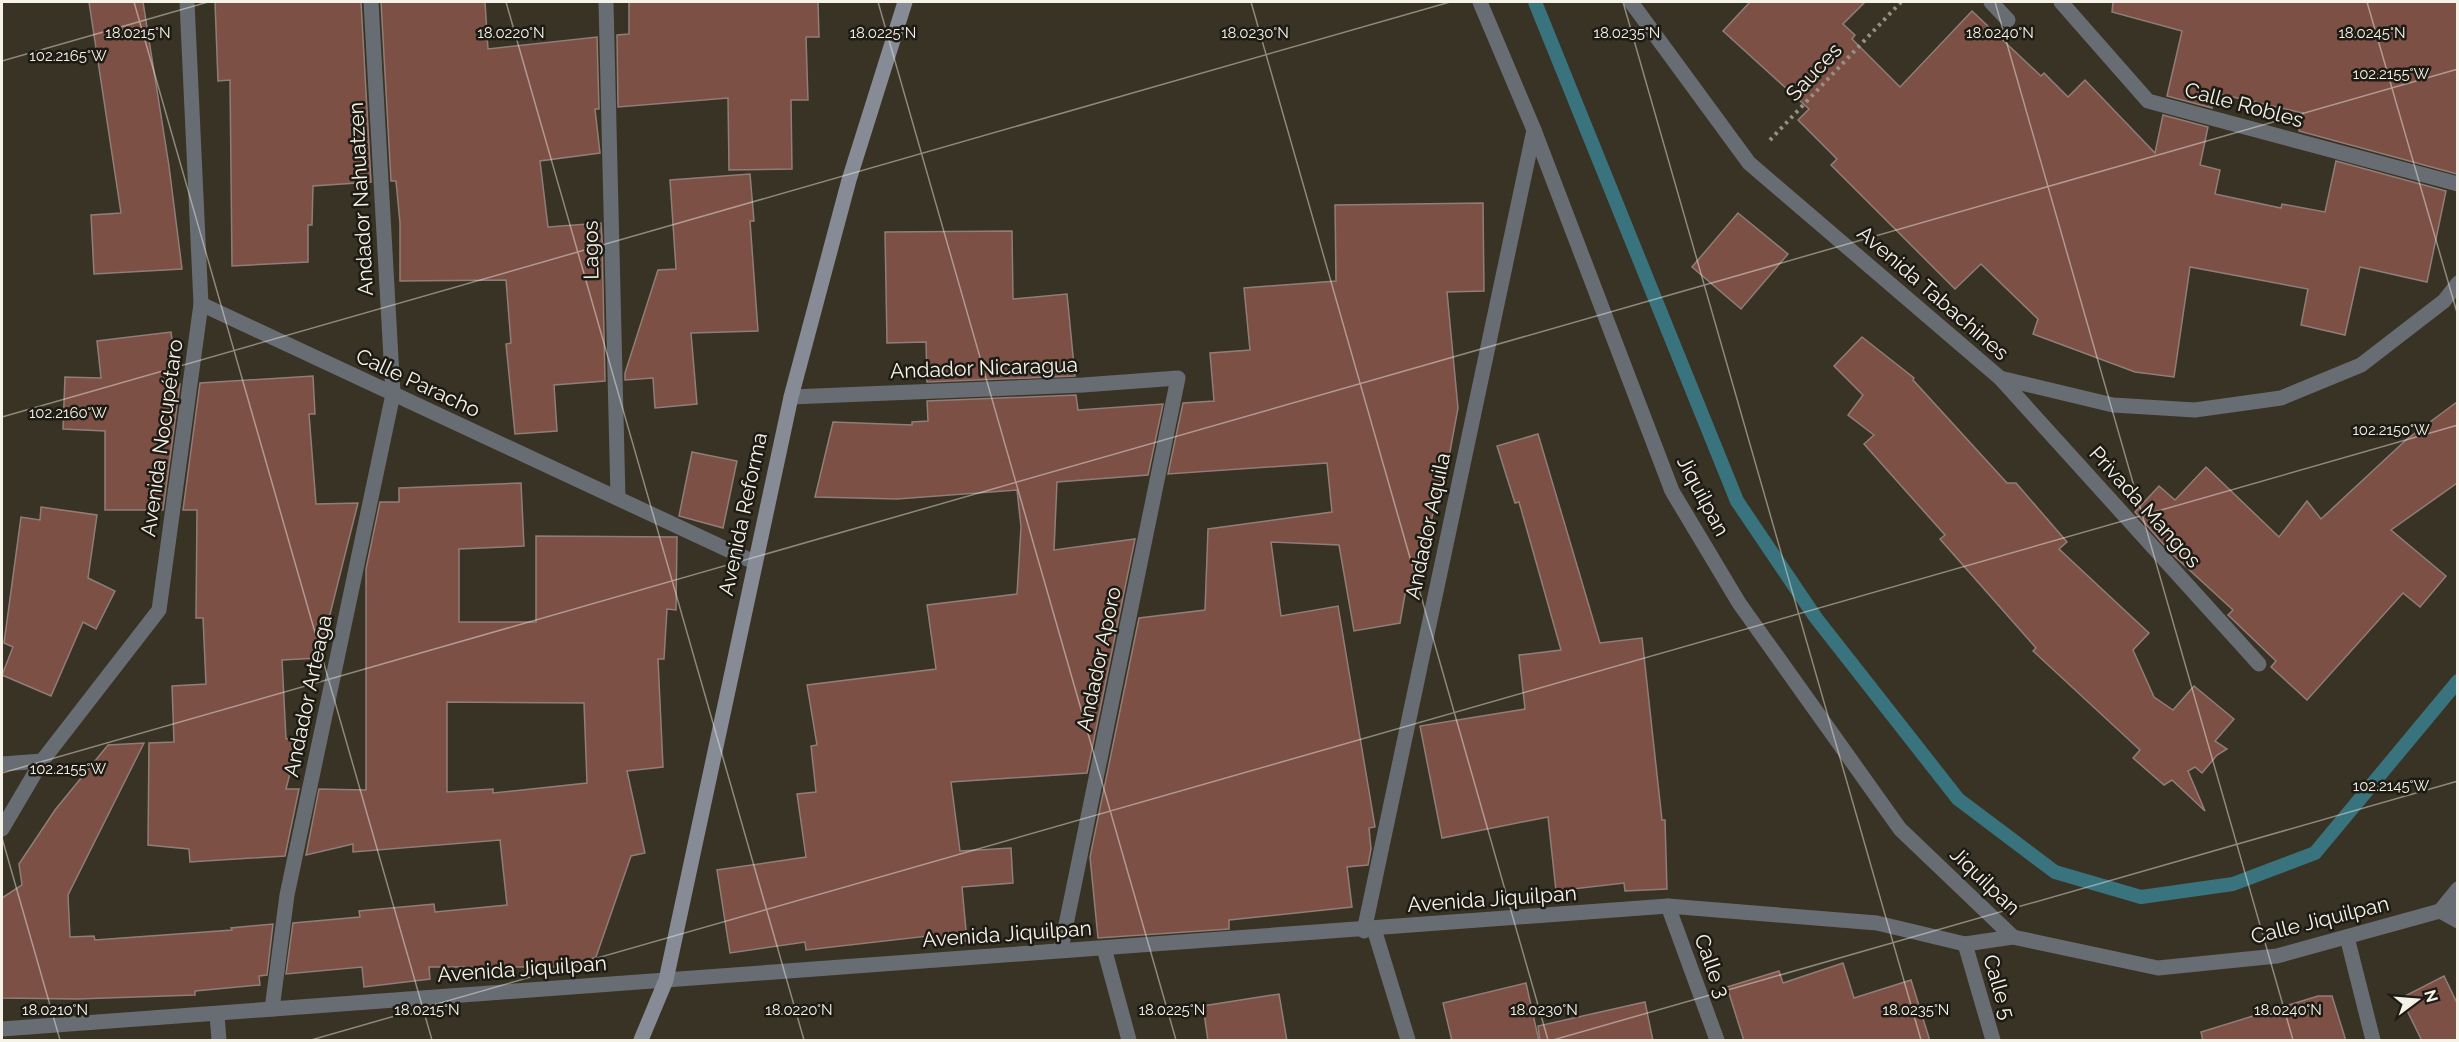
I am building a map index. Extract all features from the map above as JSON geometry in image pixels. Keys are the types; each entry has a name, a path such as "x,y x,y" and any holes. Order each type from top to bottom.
{"street":[{"name":"Avenida Nocupétaro","path":"2,829 42,761 159,610 201,304 187,2"},
{"name":"Andador Nahuatzen","path":"371,2 393,394"},
{"name":"Lagos","path":"606,2 618,498"},
{"name":"Avenida Reforma","path":"641,1041 666,980 791,397 849,180 906,2"},
{"name":"Jiquilpan","path":"1479,2 1534,130 1672,490 1739,603 1900,829 2013,937"},
{"name":"Avenida Tabachines","path":"1630,2 1749,163 2000,378 2113,405 2195,410 2281,398 2361,365 2444,301 2457,283"},
{"path":"1991,2 2008,20"},
{"name":"Calle Robles","path":"2061,2 2148,101 2457,184"},
{"name":"Andador Aquila","path":"1408,1041 1369,930 1534,130"},
{"name":"Calle Paracho","path":"201,304 754,562"},
{"name":"Andador Nicaragua","path":"791,397 1083,385 1178,378"},
{"name":"Andador Aporo","path":"1061,949 1178,378"},
{"name":"Privada Mangos","path":"2000,378 2259,664"},
{"name":"Andador Arteaga","path":"272,1009 287,895 393,394"},
{"path":"2,764 42,761"},
{"path":"2457,889 2440,911 2457,921"},
{"name":"Avenida Jiquilpan","path":"2,1029 217,1015 1061,949 1369,930 1668,906 1877,923 1965,944 2013,937"},
{"name":"Calle 3","path":"1668,906 1717,1041"},
{"name":"Calle Jiquilpan","path":"2013,937 2158,968 2277,956 2457,906"},
{"path":"2347,937 2373,1041"},
{"name":"Calle 5","path":"1965,944 1993,1041"},
{"path":"1104,948 1129,1041"},
{"path":"217,1015 219,1041"}],"path":[{"name":"Sauces","path":"1749,163 1901,2"}],"building":[{"path":"89,2 143,2 169,166 182,269 94,274 91,215 121,213"},
{"path":"215,2 361,2 371,182 313,186 312,225 308,225 308,262 232,266 230,80 218,81"},
{"path":"381,2 485,2 488,49 597,37 599,109 595,109 600,153 540,161 548,227 601,223 602,238 605,381 554,385 557,431 515,434 506,344 511,343 506,280 400,281 400,223 396,181 391,181"},
{"path":"629,2 818,2 819,37 806,37 808,100 791,100 792,169 729,170 728,98 618,107 617,35 629,34"},
{"path":"1750,2 1865,2 1843,24 1855,35 1852,39 1900,87 1972,11 2041,76 2044,73 2068,97 2085,80 2155,153 2163,115 2208,127 2200,165 2220,170 2215,194 2281,208 2282,204 2325,212 2336,161 2446,191 2427,282 2360,267 2345,335 2301,325 2308,289 2190,267 2174,377 2135,372 2033,334 2038,319 1981,264 1955,289 1831,165 1837,159 1798,120 1809,109 1723,31"},
{"path":"2113,2 2457,2 2457,174 2299,131 2303,113 2215,93 2212,108 2167,96 2182,31 2112,12"},
{"path":"750,174 754,221 750,221 758,331 691,333 697,404 655,408 653,378 625,380 625,373 658,270 676,269 670,180"},
{"path":"1483,203 1484,291 1447,292 1458,408 1447,468 1443,469 1416,588 1406,589 1400,623 1354,631 1339,545 1271,542 1281,616 1338,606 1375,827 1369,828 1371,849 1368,865 1347,867 1352,907 1229,920 1229,929 1098,938 1090,857 1139,618 1205,610 1208,529 1332,512 1327,463 1168,474 1183,403 1214,401 1210,353 1250,350 1244,288 1336,281 1335,205"},
{"path":"1738,213 1788,254 1741,309 1692,267"},
{"path":"1012,231 1013,299 1067,294 1075,376 927,382 926,342 887,343 885,232"},
{"path":"171,332 178,384 180,384 163,510 105,510 105,431 63,429 65,377 101,378 97,341"},
{"path":"1862,337 1914,378 1913,380 2007,483 2016,483 2067,542 2059,549 2149,633 2133,650 2154,697 2173,710 2194,686 2234,719 2215,741 2227,749 2217,755 2202,773 2195,767 2188,771 2205,811 2172,780 2164,785 2133,758 2140,750 2033,651 2036,648 1940,539 1945,535 1864,444 1874,435 1848,415 1863,395 1834,366"},
{"path":"313,376 315,414 309,414 316,504 358,503 319,658 282,660 286,739 299,738 286,789 299,789 285,856 190,862 189,849 148,845 149,743 174,742 172,686 206,684 203,618 196,618 197,510 183,510 200,383"},
{"path":"1076,395 1078,410 1163,404 1148,475 1057,482 1054,550 1135,539 1087,773 951,782 960,851 1011,848 1013,883 962,887 967,941 929,944 928,936 806,950 805,942 730,953 717,870 806,857 797,794 816,792 811,746 817,745 807,685 936,669 927,605 1017,594 1021,527 1017,490 897,499 815,497 833,422 912,425 912,422 928,421 927,401"},
{"path":"2457,402 2457,483 2391,530 2446,576 2420,607 2403,593 2307,700 2271,667 2276,661 2228,615 2233,610 2172,554 2135,512 2159,486 2175,500 2206,467 2279,537 2307,501 2321,519 2407,439"},
{"path":"1538,434 1600,643 1642,638 1662,820 1665,820 1667,889 1625,891 1624,883 1556,891 1548,817 1442,838 1420,726 1525,709 1519,655 1561,650 1519,502 1515,503 1497,446"},
{"path":"692,452 737,461 723,528 679,516"},
{"path":"521,483 524,546 459,549 459,622 536,622 536,536 677,537 676,610 667,609 664,659 658,659 663,767 627,771 645,853 631,856 596,957 573,967 429,967 430,979 364,987 362,967 286,974 293,923 360,917 359,911 434,904 435,912 507,905 500,840 353,852 353,844 306,855 319,789 366,790 366,569 380,502 399,502 399,488","holes":["447,702 584,703 587,783 493,793 493,789 447,792"]},
{"path":"41,507 97,515 88,578 115,591 96,629 83,622 51,696 2,675 13,647 4,643 21,517 40,520"},
{"path":"144,743 68,895 70,937 94,936 95,940 232,930 231,928 273,924 267,975 259,976 260,985 195,991 195,995 77,999 2,998 2,898 22,885 19,864 55,810 108,745"},
{"path":"1843,963 1854,998 1911,980 1930,1041 1744,1041 1727,987 1779,971 1783,983"},
{"path":"2444,976 2457,1003 2457,1041 2422,1041 2401,998"},
{"path":"1526,983 1539,1041 1452,1041 1443,1003"},
{"path":"1279,994 1287,1041 1208,1041 1203,1006"},
{"path":"2318,996 2332,996 2346,1041 2203,1041 2201,1032"},
{"path":"1645,1002 1653,1041 1540,1041 1538,1026"}],"waterway":[{"path":"1535,2 1737,501 1816,618 1958,799 2055,872 2141,897 2233,884 2315,853 2458,681"}]}
